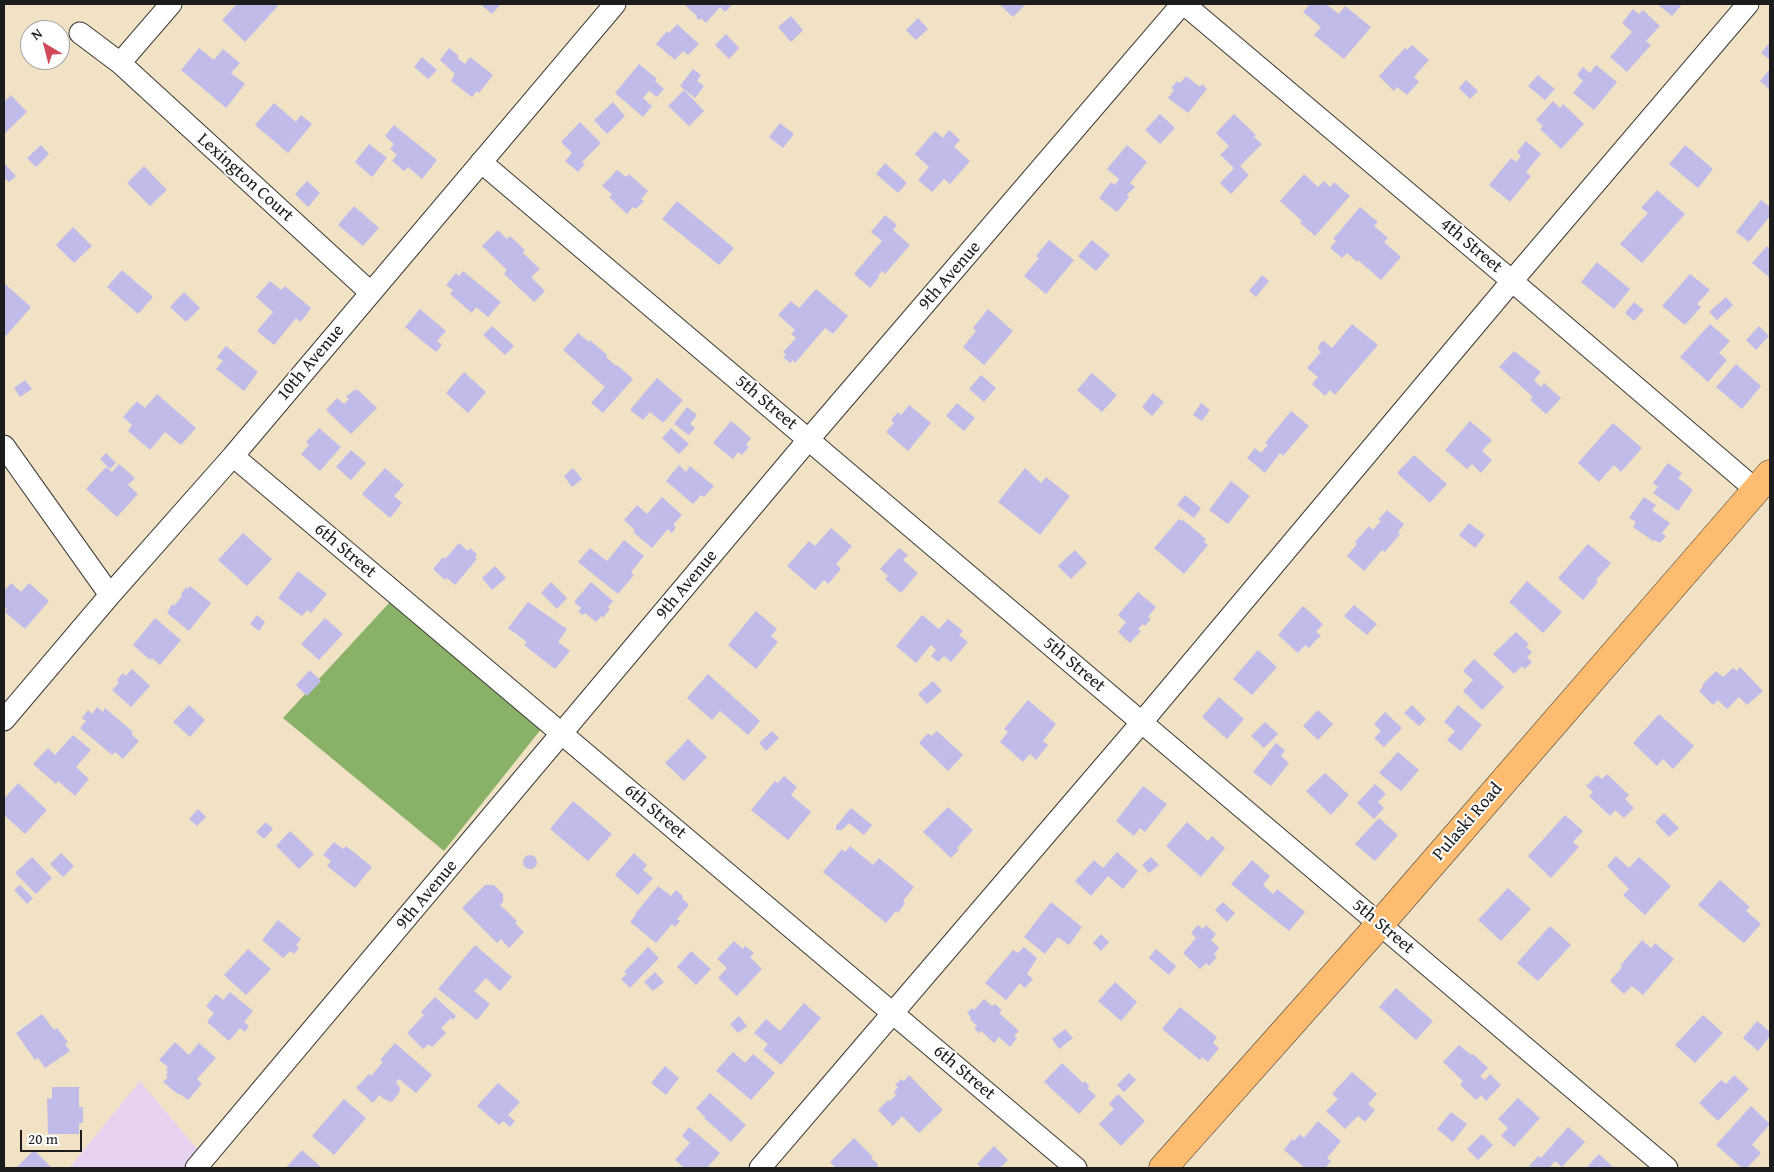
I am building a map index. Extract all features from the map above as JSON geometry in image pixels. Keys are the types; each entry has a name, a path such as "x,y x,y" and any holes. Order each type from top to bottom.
{"main road":[{"name":"Pulaski Road","path":"1163,1168 1380,924 1763,482"}],"street":[{"path":"120,63 172,4"},
{"name":"10th Avenue","path":"4,720 233,456 615,4"},
{"name":"4th Street","path":"1183,4 1512,281 1763,482"},
{"name":"9th Avenue","path":"196,1168 809,439 1183,4"},
{"path":"760,1168 1142,722 1512,281 1748,4"},
{"name":"Lexington Court","path":"80,33 120,63 370,292"},
{"name":"5th Street","path":"481,162 1667,1168"},
{"path":"4,446 110,596"},
{"name":"6th Street","path":"233,456 1076,1168"}],"shaded area":[{"path":"140,1081 213,1168 69,1168"}],"green space":[{"path":"390,602 542,728 444,851 283,718"}],"building":[{"path":"237,4 276,4 278,6 245,42 222,20"},
{"path":"480,4 501,4 492,14"},
{"path":"686,4 733,4 725,12 720,7 706,23 701,18 699,20"},
{"path":"999,4 1026,4 1013,17"},
{"path":"1310,4 1326,4 1339,14 1345,6 1371,27 1344,59 1314,35 1321,27 1303,12"},
{"path":"1657,4 1682,4 1672,16"},
{"path":"1633,9 1639,14 1643,10 1660,26 1646,41 1651,45 1627,72 1610,57 1632,32 1622,23"},
{"path":"791,16 803,30 791,42 778,27"},
{"path":"918,18 928,29 916,40 906,30"},
{"path":"677,24 699,44 688,55 683,51 675,60 656,44 667,31 669,33"},
{"path":"726,34 739,48 729,59 715,45"},
{"path":"1770,42 1770,60 1761,53"},
{"path":"1412,45 1429,60 1414,77 1419,82 1407,95 1397,87 1394,91 1379,76 1405,48 1407,50"},
{"path":"199,48 214,60 223,49 240,63 231,73 245,84 226,108 181,70"},
{"path":"449,48 465,64 470,57 493,75 479,93 477,91 472,97 451,81 455,74 440,60"},
{"path":"422,57 437,70 428,79 414,67"},
{"path":"639,64 657,79 655,81 664,89 657,97 649,91 643,98 652,106 643,117 615,93"},
{"path":"1596,65 1617,82 1594,110 1573,93 1583,81 1577,75 1583,67 1590,73"},
{"path":"693,69 701,75 697,81 704,86 695,98 680,86"},
{"path":"1770,69 1770,90 1760,81"},
{"path":"1538,75 1555,89 1545,100 1528,86"},
{"path":"1186,76 1200,87 1202,84 1207,89 1188,113 1168,98 1174,90 1171,88 1177,81 1180,83"},
{"path":"1466,80 1478,91 1470,99 1459,88"},
{"path":"684,90 704,111 689,126 668,106"},
{"path":"11,95 27,112 4,134 4,102"},
{"path":"1553,101 1560,108 1563,104 1584,124 1561,149 1540,129 1543,126 1536,120"},
{"path":"613,102 625,116 607,134 594,120"},
{"path":"274,103 296,122 301,115 312,124 288,153 255,125"},
{"path":"1160,114 1175,128 1160,144 1145,130"},
{"path":"1234,114 1256,135 1254,137 1262,144 1240,166 1249,175 1231,194 1220,183 1234,168 1220,155 1229,146 1216,133"},
{"path":"580,122 601,143 582,162 585,164 578,172 565,161 572,153 561,142"},
{"path":"780,123 794,134 783,148 769,137"},
{"path":"394,125 437,160 422,179 408,167 404,171 392,161 397,155 390,149 394,144 385,136"},
{"path":"949,130 960,140 954,147 970,161 950,184 944,179 932,192 918,180 929,167 915,154 935,131 943,138"},
{"path":"1526,141 1541,154 1526,172 1531,176 1510,202 1489,185 1511,158 1516,162 1521,156 1517,152"},
{"path":"369,144 387,158 372,177 355,162"},
{"path":"41,145 49,154 36,167 27,158"},
{"path":"1127,145 1147,162 1130,183 1135,187 1127,195 1129,197 1117,212 1099,198 1111,182 1115,185 1119,179 1107,169"},
{"path":"1685,145 1713,169 1698,188 1669,164"},
{"path":"4,163 16,176 9,182 6,179 4,181"},
{"path":"885,163 907,183 898,193 876,174"},
{"path":"144,166 167,190 150,206 127,183"},
{"path":"617,170 626,177 629,174 648,191 641,199 644,201 636,209 633,207 627,214 609,197 612,194 602,186"},
{"path":"1304,174 1318,187 1324,181 1330,187 1334,182 1350,196 1315,236 1280,201"},
{"path":"307,181 320,193 308,207 295,194"},
{"path":"1657,190 1685,214 1642,263 1620,244 1648,213 1641,208"},
{"path":"1761,200 1770,207 1770,216 1749,242 1736,232"},
{"path":"677,201 734,248 719,265 662,219"},
{"path":"354,206 379,228 363,246 338,225"},
{"path":"1360,207 1378,222 1374,226 1388,238 1384,242 1401,257 1381,280 1347,253 1342,258 1330,248 1336,241 1333,239"},
{"path":"885,215 897,225 893,230 910,245 885,274 882,271 870,288 854,274 882,241 871,232"},
{"path":"73,227 92,246 74,263 56,245"},
{"path":"498,230 507,239 510,236 525,250 523,253 540,269 531,277 545,291 534,302 504,274 507,270 482,246"},
{"path":"1049,240 1074,260 1046,294 1024,276 1039,258 1036,256"},
{"path":"1092,240 1110,255 1096,271 1078,256"},
{"path":"1767,246 1770,249 1769,277 1752,263"},
{"path":"1597,262 1630,289 1614,309 1581,282"},
{"path":"122,270 153,297 138,314 107,287"},
{"path":"463,271 501,302 488,317 476,307 472,313 450,294 453,290 446,285 456,273 459,276"},
{"path":"1690,274 1710,290 1697,304 1701,307 1685,325 1662,306"},
{"path":"1262,275 1269,281 1256,297 1249,291"},
{"path":"270,281 281,290 285,286 311,308 301,322 296,318 274,345 257,331 273,312 256,297"},
{"path":"4,283 31,307 6,336 4,334"},
{"path":"816,289 848,316 833,334 825,328 795,363 793,360 790,363 783,357 786,355 783,352 796,338 791,334 795,330 778,315 791,301 799,308"},
{"path":"184,292 200,308 186,322 170,307"},
{"path":"1726,297 1733,305 1717,320 1709,312"},
{"path":"1634,302 1644,310 1634,321 1625,313"},
{"path":"420,309 446,331 437,341 442,345 436,352 405,327"},
{"path":"988,309 1013,331 984,365 963,347 976,331 973,328"},
{"path":"1352,324 1378,345 1335,395 1330,390 1325,396 1312,384 1318,377 1307,368 1321,352 1318,349 1320,343 1324,341 1332,348"},
{"path":"1710,324 1730,341 1719,353 1727,360 1708,382 1680,357"},
{"path":"492,326 514,346 505,355 483,335"},
{"path":"1759,326 1769,336 1756,350 1746,340"},
{"path":"578,333 589,342 590,340 607,355 606,357 633,379 603,413 591,403 605,387 563,350"},
{"path":"226,346 258,372 244,391 216,369 223,361 217,357"},
{"path":"1514,351 1541,372 1534,380 1541,387 1544,383 1561,398 1546,414 1530,400 1533,397 1499,367"},
{"path":"1736,364 1761,386 1742,409 1716,387"},
{"path":"464,372 486,392 468,413 446,393"},
{"path":"1092,373 1117,395 1102,412 1077,390"},
{"path":"981,375 996,388 984,402 969,389"},
{"path":"657,378 683,400 663,423 650,412 643,420 630,410"},
{"path":"25,380 32,389 20,397 14,388"},
{"path":"357,389 377,408 351,434 326,410 337,398 344,404 349,399 346,397"},
{"path":"1153,393 1164,402 1152,416 1142,407"},
{"path":"157,394 196,428 181,445 165,432 150,450 128,431 132,425 123,417 137,401 145,408"},
{"path":"957,403 975,418 964,431 946,416"},
{"path":"1201,403 1210,410 1202,421 1193,415"},
{"path":"909,405 931,423 908,451 886,432 894,423 891,420 898,412 901,415"},
{"path":"687,407 697,415 690,424 695,428 689,435 674,424"},
{"path":"1291,411 1309,426 1283,456 1280,453 1265,473 1247,458 1255,448 1261,453 1268,445 1265,443"},
{"path":"731,421 751,438 746,445 749,447 742,455 738,452 733,459 713,443"},
{"path":"1470,421 1492,440 1482,451 1492,460 1481,473 1472,464 1467,469 1445,450"},
{"path":"1613,423 1642,448 1621,472 1614,465 1599,482 1578,463"},
{"path":"319,428 341,447 320,471 301,454 309,445 306,442"},
{"path":"671,428 689,444 679,454 662,438"},
{"path":"351,450 366,463 351,480 336,467"},
{"path":"106,453 116,463 110,469 100,459"},
{"path":"1414,455 1447,484 1430,503 1397,473"},
{"path":"1668,463 1682,473 1678,478 1693,490 1678,511 1653,493 1658,487 1653,483"},
{"path":"119,464 135,478 128,485 138,494 117,517 86,489 106,467 112,472"},
{"path":"679,465 686,472 690,466 714,486 704,497 701,495 693,504 666,481"},
{"path":"385,468 404,485 394,496 402,503 390,518 362,494"},
{"path":"573,468 582,479 572,487 564,476"},
{"path":"1025,468 1041,483 1046,477 1070,496 1040,535 998,502"},
{"path":"1231,481 1250,496 1228,524 1209,510"},
{"path":"1185,495 1201,508 1194,518 1177,505"},
{"path":"662,497 682,515 673,525 676,527 672,533 668,529 652,548 633,532 635,530 624,520 637,505 647,514"},
{"path":"1644,497 1656,505 1652,510 1670,523 1662,533 1666,536 1660,543 1653,541 1633,527 1636,522 1629,518"},
{"path":"1387,510 1404,524 1398,532 1400,534 1385,552 1382,550 1364,571 1347,556 1357,544 1355,542 1369,526 1373,530 1381,521 1378,520"},
{"path":"1179,519 1183,520 1206,539 1204,542 1208,545 1184,574 1154,548"},
{"path":"1469,523 1485,535 1475,548 1459,535"},
{"path":"831,528 852,546 836,564 841,569 828,584 824,580 815,590 787,566 809,541 815,546"},
{"path":"243,533 272,559 247,586 218,560"},
{"path":"624,540 644,556 631,572 634,575 618,594 578,562 590,548 607,561"},
{"path":"459,543 468,551 470,548 477,554 475,557 477,559 455,585 447,578 445,580 433,569"},
{"path":"1588,544 1611,563 1596,580 1598,582 1583,600 1558,578"},
{"path":"899,548 908,555 903,560 918,573 901,593 885,579 888,576 880,569"},
{"path":"1075,550 1087,563 1071,579 1058,566"},
{"path":"495,566 506,578 492,590 482,578"},
{"path":"298,571 327,594 311,613 307,610 302,616 278,598"},
{"path":"1527,581 1562,612 1543,633 1509,602"},
{"path":"551,582 567,598 557,609 541,593"},
{"path":"591,582 613,601 603,618 601,616 596,622 585,613 583,615 578,612 581,608 574,602"},
{"path":"11,583 21,592 29,583 49,601 25,629 5,612 7,609 4,606 4,591"},
{"path":"190,586 211,603 189,631 167,613 172,604 174,606 182,596 181,594 186,587 188,589"},
{"path":"1138,592 1156,607 1148,617 1151,619 1145,626 1143,624 1138,629 1141,631 1130,643 1118,632 1126,622 1118,615"},
{"path":"528,602 567,629 558,642 570,651 555,669 524,645 527,642 508,628"},
{"path":"1354,605 1377,624 1367,635 1344,616"},
{"path":"1303,606 1323,624 1316,632 1321,635 1309,648 1305,645 1298,653 1278,635"},
{"path":"756,611 777,629 771,636 778,642 756,669 728,645"},
{"path":"257,615 265,622 259,631 250,624"},
{"path":"922,615 939,629 948,619 963,631 959,635 968,642 951,662 944,656 938,662 931,656 936,650 931,645 916,663 896,646"},
{"path":"155,618 181,640 160,665 152,658 150,660 133,645"},
{"path":"325,618 343,634 319,660 301,644"},
{"path":"1516,632 1529,644 1526,647 1532,652 1527,657 1532,662 1525,669 1522,666 1514,674 1493,654"},
{"path":"1258,650 1277,667 1252,695 1233,679"},
{"path":"1474,659 1504,687 1482,710 1463,691 1473,680 1463,671"},
{"path":"1740,667 1763,691 1747,705 1739,697 1727,709 1718,700 1713,705 1699,691 1703,687 1702,685 1716,671 1723,677 1733,668 1737,671"},
{"path":"132,669 150,686 131,707 112,690 119,683 117,680 123,673 126,676"},
{"path":"310,670 321,681 307,696 296,685"},
{"path":"708,674 760,721 748,735 720,711 712,720 687,698"},
{"path":"933,681 942,691 927,704 918,694"},
{"path":"1219,697 1244,719 1227,739 1202,717"},
{"path":"1028,700 1056,724 1043,741 1048,745 1036,760 1030,754 1023,762 1000,742 1008,732 1004,729"},
{"path":"189,705 205,720 190,737 173,722"},
{"path":"1412,705 1426,719 1419,726 1404,713"},
{"path":"1458,705 1482,725 1461,751 1447,740 1455,731 1444,722"},
{"path":"97,707 103,712 105,708 133,732 131,734 139,741 123,759 115,752 112,755 80,728 86,721 82,718 88,710 92,714"},
{"path":"1318,710 1333,724 1318,740 1303,726"},
{"path":"1385,712 1402,728 1384,747 1374,738 1381,731 1374,724"},
{"path":"1659,714 1694,746 1673,769 1663,759 1657,766 1633,743"},
{"path":"1265,722 1278,734 1264,748 1251,736"},
{"path":"772,731 779,738 766,751 759,743"},
{"path":"937,731 963,755 948,771 919,743 928,733 931,736"},
{"path":"73,735 91,750 76,767 89,779 75,796 58,781 56,784 33,764 48,748 55,755"},
{"path":"688,739 707,757 684,781 665,763"},
{"path":"1276,743 1285,750 1281,756 1289,763 1271,786 1253,772"},
{"path":"1398,752 1419,770 1401,791 1379,773"},
{"path":"1325,773 1349,795 1331,815 1306,791"},
{"path":"1607,774 1629,795 1625,799 1634,808 1624,818 1615,810 1610,816 1589,796 1593,792 1586,786 1597,775 1602,779"},
{"path":"784,776 797,787 791,795 811,812 788,840 751,810 775,781 778,783"},
{"path":"18,783 47,810 25,834 4,815 4,799"},
{"path":"1375,784 1386,794 1378,802 1384,808 1374,819 1357,803"},
{"path":"1143,786 1167,804 1145,832 1140,828 1134,836 1116,821"},
{"path":"573,801 612,834 588,861 550,829"},
{"path":"948,807 973,830 951,858 923,832"},
{"path":"851,808 872,825 864,835 849,823 842,830 836,830 836,826"},
{"path":"198,809 206,817 197,826 189,819"},
{"path":"1664,813 1679,828 1669,837 1655,822"},
{"path":"1565,815 1583,831 1573,842 1579,847 1551,878 1528,856"},
{"path":"1379,818 1398,835 1375,861 1355,844"},
{"path":"266,822 273,829 264,839 256,832"},
{"path":"1187,822 1208,841 1212,836 1225,848 1201,877 1166,846"},
{"path":"290,831 314,854 299,869 276,846"},
{"path":"334,842 343,849 346,846 372,867 355,888 327,866 331,861 323,855"},
{"path":"850,846 873,865 879,858 914,887 903,901 905,903 898,913 896,911 886,923 823,872 842,849 845,852"},
{"path":"1117,852 1138,871 1123,889 1108,876 1091,896 1075,881 1094,860 1103,868"},
{"path":"61,853 74,866 63,877 50,864"},
{"path":"634,853 647,865 643,870 653,878 638,895 615,875"},
{"path":"530,855 535,857 537,862 535,867 530,869 525,867 523,862 525,857"},
{"path":"1616,856 1629,868 1639,857 1671,886 1645,915 1623,895 1629,889 1607,866"},
{"path":"32,857 52,878 36,894 15,873"},
{"path":"1151,857 1159,865 1149,873 1142,865"},
{"path":"1252,860 1270,876 1263,885 1273,894 1277,889 1305,912 1289,931 1231,884"},
{"path":"1720,880 1750,907 1746,911 1761,924 1744,943 1698,905"},
{"path":"20,885 33,898 27,904 14,890"},
{"path":"485,885 494,885 503,894 503,902 500,905 517,921 515,923 524,932 509,948 501,939 497,943 462,908"},
{"path":"658,886 671,896 676,890 689,905 677,919 680,921 675,927 672,924 656,943 630,922"},
{"path":"1508,888 1531,909 1501,941 1478,920"},
{"path":"1051,902 1082,927 1069,945 1058,937 1045,954 1024,937"},
{"path":"1223,902 1235,913 1227,922 1215,910"},
{"path":"278,920 301,939 296,945 299,948 294,954 290,951 283,958 262,940"},
{"path":"1198,925 1203,929 1206,925 1216,934 1211,940 1219,948 1214,954 1217,957 1209,966 1206,963 1200,969 1183,953 1196,938 1191,933"},
{"path":"1550,926 1571,945 1538,981 1517,963"},
{"path":"1101,934 1109,942 1101,951 1093,943"},
{"path":"1642,940 1651,948 1655,943 1674,959 1643,995 1632,986 1624,994 1610,981"},
{"path":"734,941 743,949 745,946 754,953 750,957 762,969 737,996 718,978 727,968 717,959"},
{"path":"475,945 512,977 500,991 486,978 474,991 490,1004 477,1020 438,989"},
{"path":"648,947 659,958 630,988 621,979 627,974 624,972"},
{"path":"1024,947 1037,958 1027,974 1033,979 1025,988 1020,983 1006,1000 985,983 1013,950 1018,953"},
{"path":"248,949 271,969 246,995 224,975"},
{"path":"1156,949 1176,966 1169,975 1149,958"},
{"path":"691,951 711,969 696,985 677,967"},
{"path":"655,972 664,982 653,991 644,982"},
{"path":"1115,982 1137,1002 1121,1021 1098,1001"},
{"path":"1396,988 1433,1021 1416,1040 1379,1007"},
{"path":"230,992 253,1011 244,1022 249,1026 245,1032 240,1028 229,1041 207,1022 214,1013 206,1006 216,994 223,1000"},
{"path":"435,997 456,1016 453,1020 451,1018 441,1028 446,1033 432,1047 429,1044 423,1049 407,1033 424,1015 421,1012"},
{"path":"984,999 992,1006 995,1004 1002,1010 999,1013 1019,1031 1014,1036 1017,1038 1010,1047 999,1037 994,1043 981,1031 979,1033 974,1028 977,1026 967,1013 972,1008 974,1010"},
{"path":"804,1003 821,1018 781,1065 763,1050 768,1044 754,1033 766,1019 780,1031"},
{"path":"1180,1007 1217,1037 1213,1043 1219,1048 1208,1062 1202,1057 1200,1060 1162,1029"},
{"path":"42,1014 54,1030 57,1028 68,1042 65,1044 70,1051 45,1068 38,1058 35,1060 16,1033"},
{"path":"1703,1015 1723,1033 1695,1063 1675,1045"},
{"path":"739,1016 747,1026 738,1033 730,1024"},
{"path":"1757,1021 1770,1032 1770,1036 1758,1051 1743,1038"},
{"path":"1065,1029 1073,1038 1059,1049 1052,1039"},
{"path":"175,1042 189,1055 199,1043 216,1058 197,1079 202,1084 188,1100 163,1082 168,1077 166,1070 168,1067 159,1060"},
{"path":"395,1043 432,1075 416,1093 399,1079 396,1082 400,1088 399,1093 392,1102 379,1095 373,1103 356,1088 369,1074 371,1076 383,1062 380,1060"},
{"path":"1459,1045 1471,1055 1473,1054 1488,1068 1480,1076 1485,1080 1490,1074 1501,1085 1486,1101 1481,1095 1476,1100 1460,1085 1463,1081 1443,1062"},
{"path":"733,1052 745,1063 753,1054 775,1073 751,1100 716,1071"},
{"path":"1062,1063 1083,1083 1085,1081 1090,1087 1087,1088 1096,1096 1079,1114 1044,1082"},
{"path":"665,1066 679,1078 666,1095 651,1083"},
{"path":"1352,1072 1377,1094 1368,1104 1375,1110 1365,1122 1358,1116 1345,1129 1326,1111 1338,1099 1332,1094"},
{"path":"1129,1073 1136,1080 1124,1092 1117,1085"},
{"path":"909,1075 943,1110 919,1133 902,1116 893,1126 878,1110 896,1095 894,1092 898,1087 895,1085 901,1079 904,1081"},
{"path":"1734,1075 1749,1089 1718,1121 1699,1103 1721,1080 1726,1084"},
{"path":"498,1083 520,1102 508,1115 515,1121 510,1127 503,1121 499,1125 477,1106"},
{"path":"52,1087 79,1087 79,1107 83,1107 83,1123 79,1123 79,1134 48,1134 47,1098 52,1099"},
{"path":"710,1093 746,1125 731,1142 704,1118 696,1108"},
{"path":"1118,1094 1145,1121 1121,1146 1099,1124 1114,1109 1109,1104"},
{"path":"1518,1098 1540,1118 1514,1147 1501,1136 1508,1128 1498,1119"},
{"path":"344,1099 366,1118 334,1155 312,1136"},
{"path":"1751,1106 1770,1124 1752,1145 1761,1153 1747,1168 1742,1168 1716,1145"},
{"path":"1451,1112 1467,1124 1453,1142 1437,1129"},
{"path":"1318,1121 1341,1141 1327,1158 1331,1161 1325,1168 1305,1168 1284,1150 1292,1139 1294,1141 1300,1134 1304,1138"},
{"path":"689,1127 720,1153 707,1168 685,1168 675,1160 690,1143 682,1136"},
{"path":"1568,1127 1585,1142 1562,1167 1555,1161 1549,1168 1532,1168 1529,1166 1538,1156 1541,1158"},
{"path":"1482,1134 1493,1145 1478,1160 1467,1149"},
{"path":"854,1138 873,1157 871,1158 877,1163 878,1168 836,1168 830,1162"},
{"path":"994,1146 1008,1160 1000,1168 982,1168 977,1164"},
{"path":"34,1150 52,1168 16,1168"},
{"path":"302,1150 322,1168 286,1168"},
{"path":"1599,1154 1614,1168 1586,1168"}]}
